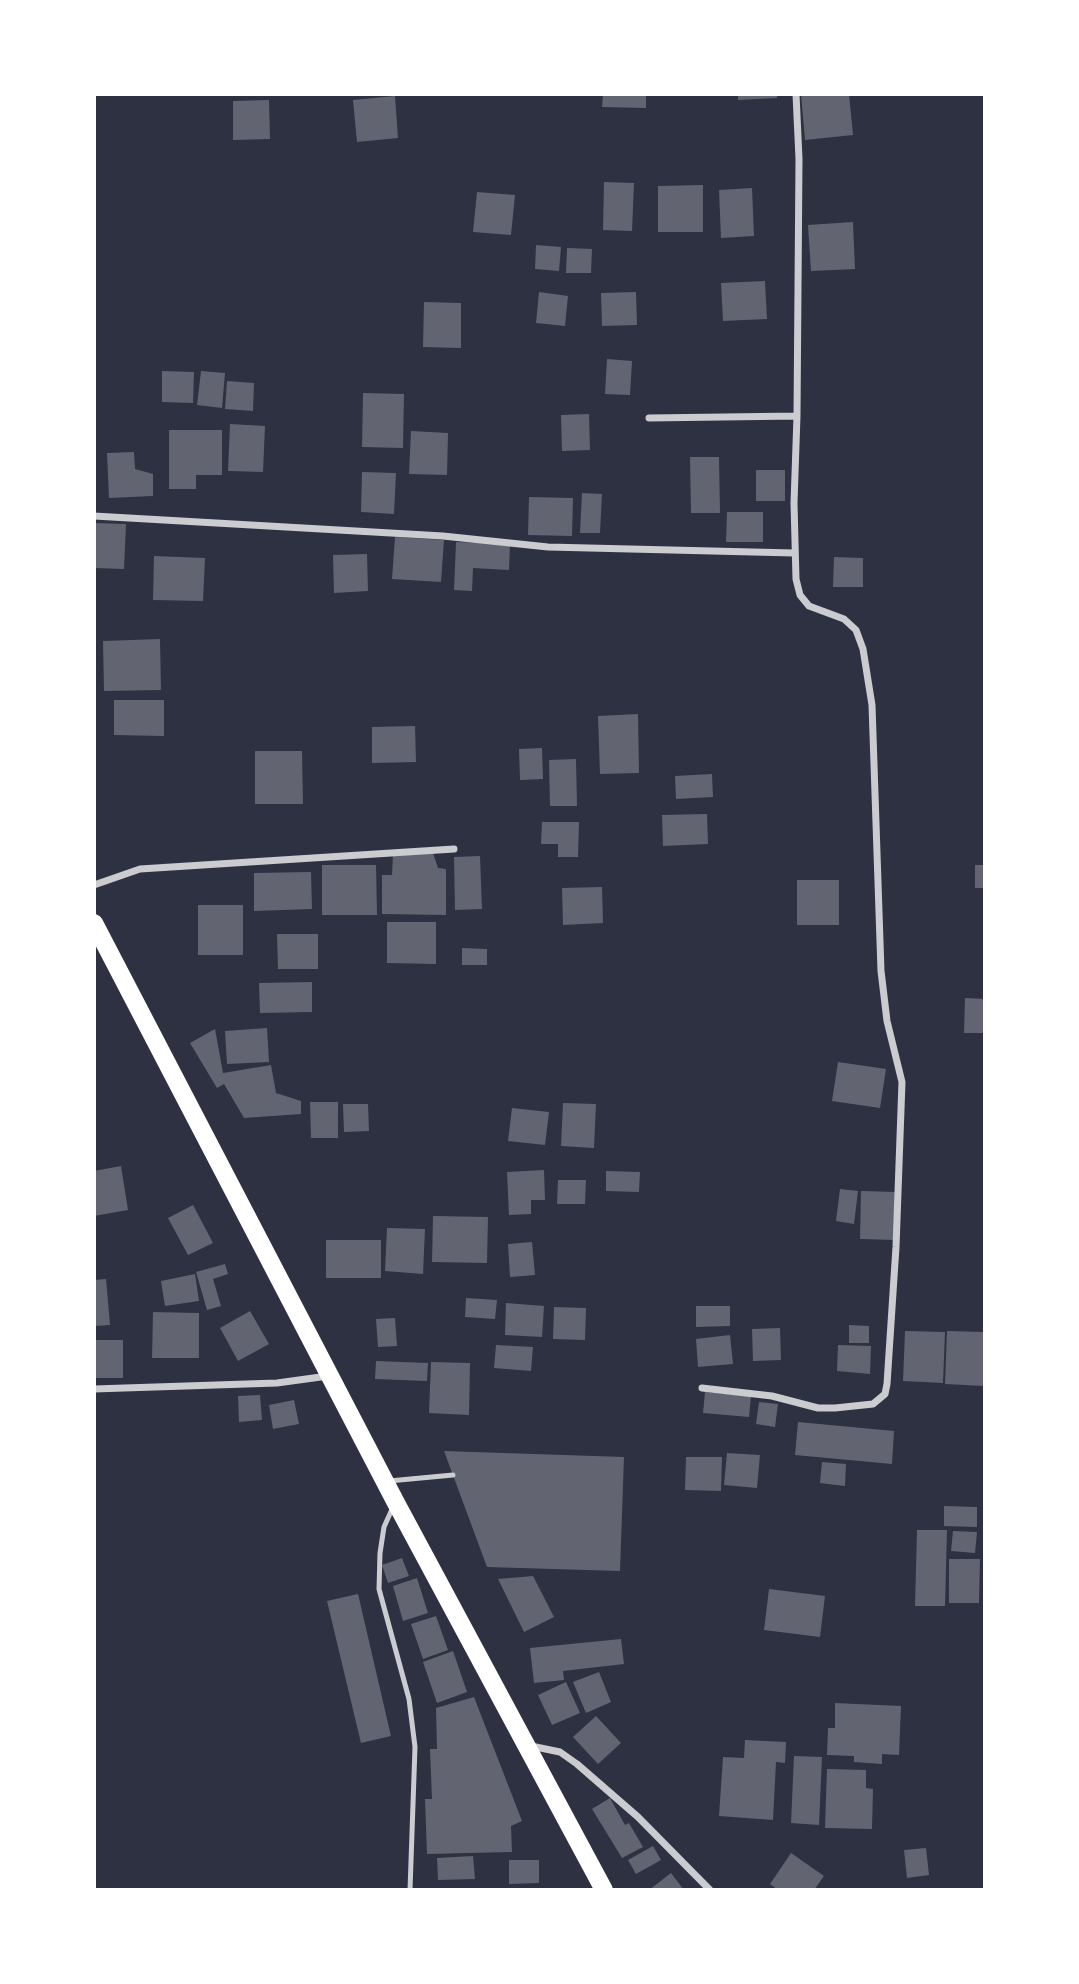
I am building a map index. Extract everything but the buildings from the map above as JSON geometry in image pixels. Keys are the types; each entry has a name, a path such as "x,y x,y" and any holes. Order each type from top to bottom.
{"highway":[{"path":"94,923 395,1501 604,1889"}],"street":[{"path":"702,1388 772,1396 818,1408 835,1408 873,1404 885,1394 887,1384 903,1095 900,1070 887,1021 881,971 872,705 863,649 856,630 844,619 809,606 800,595 796,579 794,553 799,159 796,94"},
{"path":"649,418 797,416"},
{"path":"94,516 443,536 548,547 794,553"},
{"path":"94,885 140,869 454,849"},
{"path":"94,1389 276,1383 331,1376"},
{"path":"527,1746 560,1752 577,1764 638,1816 710,1889"}],"lane":[{"path":"386,1481 453,1475"},
{"path":"395,1501 384,1527 379,1589 409,1699 415,1747 410,1889"}]}
